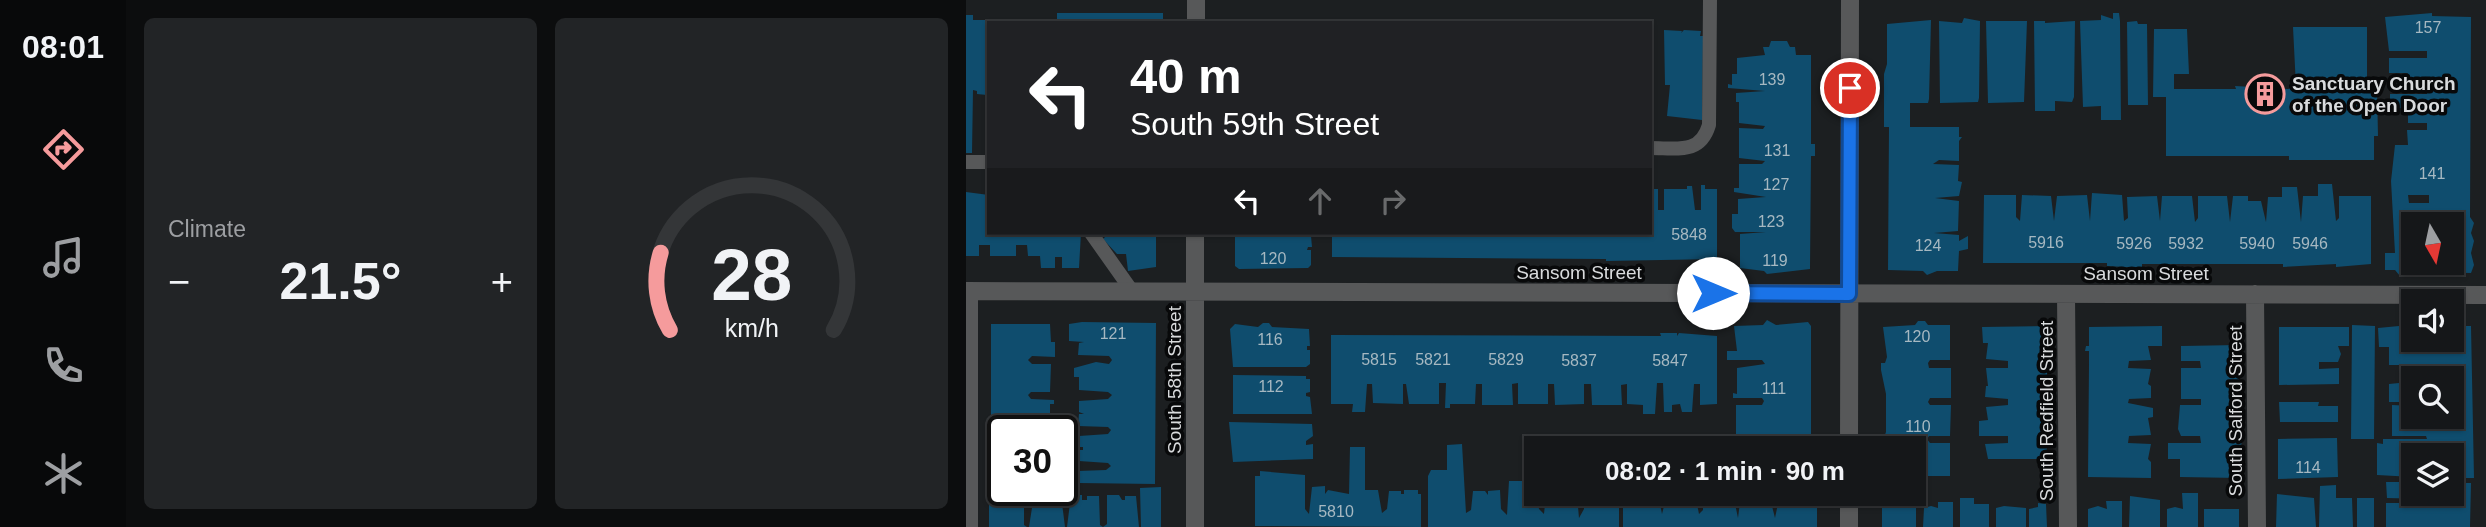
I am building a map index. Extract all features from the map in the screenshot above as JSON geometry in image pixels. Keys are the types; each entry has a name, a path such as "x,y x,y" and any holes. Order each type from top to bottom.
{"street":[{"path":"1196,0 1196,21"},
{"path":"1849,436 1850,0"},
{"name":"South 58th Street","path":"1195,235 1195,527"},
{"path":"968,291 969,527"},
{"name":"Sansom Street","path":"968,291 2486,295"},
{"name":"South Redfield Street","path":"2066,294 2068,527"},
{"name":"South Salford Street","path":"2255,294 2257,527"},
{"path":"1849,506 1849,527"}],"lane":[{"path":"1652,148 1696,146 1704,140 1709,125 1710,0"},
{"path":"966,162 987,162"},
{"path":"1092,235 1132,291"}],"building":[{"path":"1057,13 1163,13 1163,21 1057,21"},
{"path":"2113,13 2119,13 2120,21 2121,120 2101,120 2101,106 2083,107 2080,21 2101,20 2101,15 2113,19"},
{"path":"2432,13 2432,16 2471,17 2470,217 2474,223 2471,253 2474,265 2471,273 2464,273 2464,212 2401,212 2402,275 2400,276 2395,270 2385,270 2385,253 2395,253 2391,181 2395,145 2408,145 2407,130 2427,130 2427,123 2408,123 2408,109 2390,107 2390,94 2427,94 2427,87 2401,87 2408,73 2389,73 2389,58 2427,58 2427,51 2389,51 2385,17","holes":["2408,195 2429,195 2429,203 2409,203"]},
{"path":"966,15 973,15 973,20 1050,20 987,21 987,95 977,94 977,91 973,90 972,153 966,153"},
{"path":"1964,18 1980,21 1978,102 1940,103 1939,21 1962,23"},
{"path":"1931,20 1929,99 1928,103 1910,103 1910,127 1959,127 1959,137 1962,137 1959,141 1959,161 1939,160 1933,164 1959,165 1958,181 1962,182 1959,196 1935,198 1959,201 1958,231 1934,233 1959,235 1959,241 1968,236 1968,249 1959,251 1958,271 1937,271 1927,275 1923,271 1888,270 1889,127 1884,127 1884,74 1887,64 1887,24"},
{"path":"1986,21 2027,21 2024,102 1988,103"},
{"path":"2034,21 2075,21 2074,97 2072,102 2055,101 2055,111 2035,111"},
{"path":"2137,21 2138,24 2147,24 2148,105 2128,105 2127,22"},
{"name":"Sanctuary Church of the Open Door","path":"2293,27 2367,27 2367,89 2377,88 2378,136 2374,136 2374,160 2289,160 2289,156 2166,156 2166,97 2153,97 2154,29 2187,29 2189,74 2174,74 2174,89 2236,89 2235,86 2288,89 2296,87"},
{"path":"1664,30 1682,31 1681,33 1684,30 1701,31 1702,120 1667,116 1670,85 1665,85"},
{"path":"1771,41 1787,41 1790,47 1795,47 1796,55 1811,55 1811,144 1815,144 1815,156 1811,156 1810,269 1767,274 1764,271 1740,268 1740,234 1766,232 1735,232 1732,228 1732,214 1738,214 1738,199 1766,197 1734,192 1734,188 1739,188 1739,164 1762,164 1765,161 1739,158 1739,128 1763,129 1765,126 1739,123 1736,93 1765,91 1728,88 1728,84 1732,85 1732,74 1737,74 1737,58 1765,55 1763,47 1769,47"},
{"path":"2318,184 2332,184 2336,221 2339,218 2339,196 2371,196 2371,264 2283,267 2283,264 2142,264 2142,267 2125,267 2107,266 2107,263 1983,263 1984,195 2016,195 2016,217 2020,221 2022,195 2051,196 2054,221 2057,196 2087,195 2090,221 2092,193 2122,195 2124,221 2128,218 2127,197 2157,196 2160,221 2162,196 2192,196 2195,222 2198,218 2198,196 2227,196 2230,222 2233,196 2248,196 2248,201 2261,201 2266,222 2268,197 2282,197 2282,187 2297,187 2301,222 2303,196 2318,196"},
{"path":"1701,185 1705,185 1705,189 1717,189 1717,259 1606,261 1332,257 1332,235 1652,235 1652,189 1658,189 1658,210 1664,210 1664,189 1687,189 1687,186 1692,186 1695,210 1701,210"},
{"path":"966,192 987,195 987,235 1081,235 1079,268 1062,268 1062,257 1055,257 1055,268 1041,268 1040,256 1028,256 1027,245 1016,245 1016,256 990,256 990,245 979,245 979,256 966,256"},
{"path":"1156,235 1156,267 1128,271 1126,254 1117,254 1103,239 1106,236"},
{"path":"1235,235 1311,236 1312,247 1307,250 1311,250 1311,265 1308,268 1239,269 1235,266"},
{"path":"1767,320 1776,325 1808,322 1811,326 1811,436 1736,435 1736,405 1762,405 1764,401 1762,398 1733,398 1733,393 1737,394 1737,368 1765,364 1762,360 1727,360 1727,351 1737,351 1734,326 1763,325"},
{"path":"1918,321 1925,321 1928,325 1950,325 1950,360 1930,360 1928,363 1929,368 1951,368 1951,398 1930,398 1928,402 1930,405 1951,405 1950,436 1929,436 1927,439 1930,443 1950,443 1950,476 1926,476 1926,436 1884,436 1886,394 1881,363 1885,363 1887,357 1883,327 1915,325"},
{"path":"1156,323 1155,484 1078,483 1078,471 1106,470 1111,466 1108,463 1079,461 1079,450 1083,450 1083,447 1079,447 1079,436 1108,434 1111,430 1108,427 1078,426 1079,414 1084,414 1079,412 1079,401 1108,399 1112,395 1108,392 1079,390 1079,377 1074,377 1074,368 1096,362 1109,364 1112,360 1109,356 1078,355 1079,343 1084,342 1069,341 1069,324"},
{"path":"1269,323 1272,327 1309,329 1310,346 1307,346 1307,350 1310,350 1310,364 1306,367 1233,367 1230,329 1235,324 1258,327"},
{"path":"991,324 1050,324 1051,342 1055,342 1055,357 1032,356 1028,360 1032,364 1051,364 1050,392 1031,392 1028,395 1031,399 1054,400 1054,404 1050,404 1050,415 991,415"},
{"path":"2401,324 2401,352 2464,352 2464,326 2471,326 2474,478 2464,478 2464,443 2401,443 2401,476 2377,475 2377,443 2383,444 2383,439 2427,439 2426,436 2392,436 2392,405 2401,405 2401,429 2464,429 2464,366 2401,366 2401,402 2389,402 2389,384 2399,383 2401,365 2389,365 2389,347 2379,347 2378,328"},
{"path":"2352,325 2375,326 2374,439 2351,439"},
{"path":"2047,326 2047,459 1988,459 1985,444 2008,443 2008,436 1979,436 1979,421 1988,420 1986,407 2008,405 2008,399 1985,397 1988,386 1986,368 2008,368 2008,361 1986,359 1988,343 1983,343 1982,327"},
{"path":"2162,326 2162,346 2148,346 2151,360 2129,361 2128,368 2151,369 2148,384 2151,386 2151,398 2129,399 2128,403 2153,408 2153,417 2148,418 2151,435 2129,436 2128,443 2151,444 2148,459 2151,462 2151,478 2088,477 2089,351 2085,351 2086,346 2089,346 2089,327"},
{"path":"2279,327 2349,327 2349,346 2338,346 2341,354 2338,362 2319,362 2319,369 2339,368 2339,384 2279,385"},
{"path":"1660,333 1677,333 1677,336 1679,333 1717,336 1717,404 1700,405 1700,384 1694,384 1692,412 1682,412 1680,404 1672,405 1672,412 1664,412 1663,383 1657,383 1655,414 1643,414 1643,405 1627,404 1627,384 1621,385 1622,405 1592,405 1591,384 1584,384 1584,404 1555,405 1554,384 1548,384 1548,404 1518,404 1518,383 1512,384 1513,405 1482,405 1482,384 1476,384 1475,404 1450,404 1450,408 1445,408 1446,383 1439,383 1439,404 1409,404 1406,384 1403,384 1403,404 1373,403 1372,384 1367,384 1365,412 1352,412 1353,404 1331,404 1331,335 1661,336"},
{"path":"2239,345 2239,421 2243,421 2239,478 2180,477 2180,459 2168,459 2168,443 2201,443 2200,436 2181,436 2178,429 2180,405 2201,405 2201,399 2181,399 2181,368 2201,368 2200,361 2181,361 2181,346"},
{"path":"1233,375 1306,376 1306,379 1310,379 1310,392 1306,393 1306,396 1310,397 1312,414 1233,414"},
{"path":"2279,402 2319,402 2318,406 2338,406 2338,422 2280,422"},
{"path":"1229,422 1312,424 1313,436 1306,441 1306,445 1313,444 1313,459 1233,462"},
{"path":"2337,438 2338,477 2278,479 2278,439"},
{"path":"1462,444 1466,513 1471,510 1473,491 1485,491 1488,495 1488,491 1500,490 1501,509 1507,515 1509,481 1522,481 1524,506 1538,506 1544,514 1545,506 1578,506 1579,518 1584,506 1619,506 1619,527 1428,527 1428,476 1431,470 1447,470 1447,445"},
{"path":"1350,447 1365,447 1365,490 1378,490 1382,513 1387,509 1389,491 1401,491 1401,494 1404,494 1404,490 1418,490 1418,494 1421,494 1421,527 1255,526 1255,476 1260,476 1260,471 1305,475 1305,509 1309,514 1312,487 1325,486 1325,494 1328,490 1349,494"},
{"path":"2386,482 2401,482 2401,498 2387,498"},
{"path":"2464,483 2471,483 2470,527 2386,527 2386,503 2401,503 2401,506 2464,506"},
{"path":"2336,485 2336,498 2352,498 2353,527 2319,527 2320,486"},
{"path":"1161,487 1161,527 1141,527 1140,488"},
{"path":"2182,493 2198,493 2198,527 2167,527 2167,509 2183,509"},
{"path":"2277,494 2314,498 2316,527 2276,527"},
{"path":"1078,495 1082,495 1082,500 1087,500 1087,496 1099,496 1100,525 1103,527 1067,527 1070,506 1078,506"},
{"path":"1107,495 1119,495 1122,500 1125,500 1125,496 1136,496 1139,527 1103,527 1107,524"},
{"path":"2130,496 2160,500 2160,527 2129,527"},
{"path":"1960,498 1974,498 1974,504 1989,504 1989,527 1960,527"},
{"path":"2357,498 2374,498 2374,527 2357,527"},
{"path":"2106,501 2122,501 2122,527 2088,527 2088,509 2098,506 2107,509"},
{"path":"1938,502 1953,502 1953,527 1923,527 1924,508 1938,508"},
{"path":"2038,503 2046,504 2047,527 2029,527 2029,509 2038,507"},
{"path":"989,506 1024,506 1024,525 1027,527 989,527"},
{"path":"1032,506 1062,506 1065,527 1029,527"},
{"path":"1623,506 1660,506 1662,514 1664,506 1697,506 1699,514 1703,506 1736,506 1738,518 1740,506 1772,506 1775,518 1778,506 1817,506 1817,527 1623,527"},
{"path":"1882,506 1916,507 1916,527 1882,527"},
{"path":"1996,508 2026,508 2026,527 1996,527"},
{"path":"2204,509 2239,509 2239,527 2204,527"}],"place":[{"name":"Sanctuary Church of the Open Door","path":"2265,94"}],"route":[{"path":"1713,293 1849,294 1850,88"}]}
